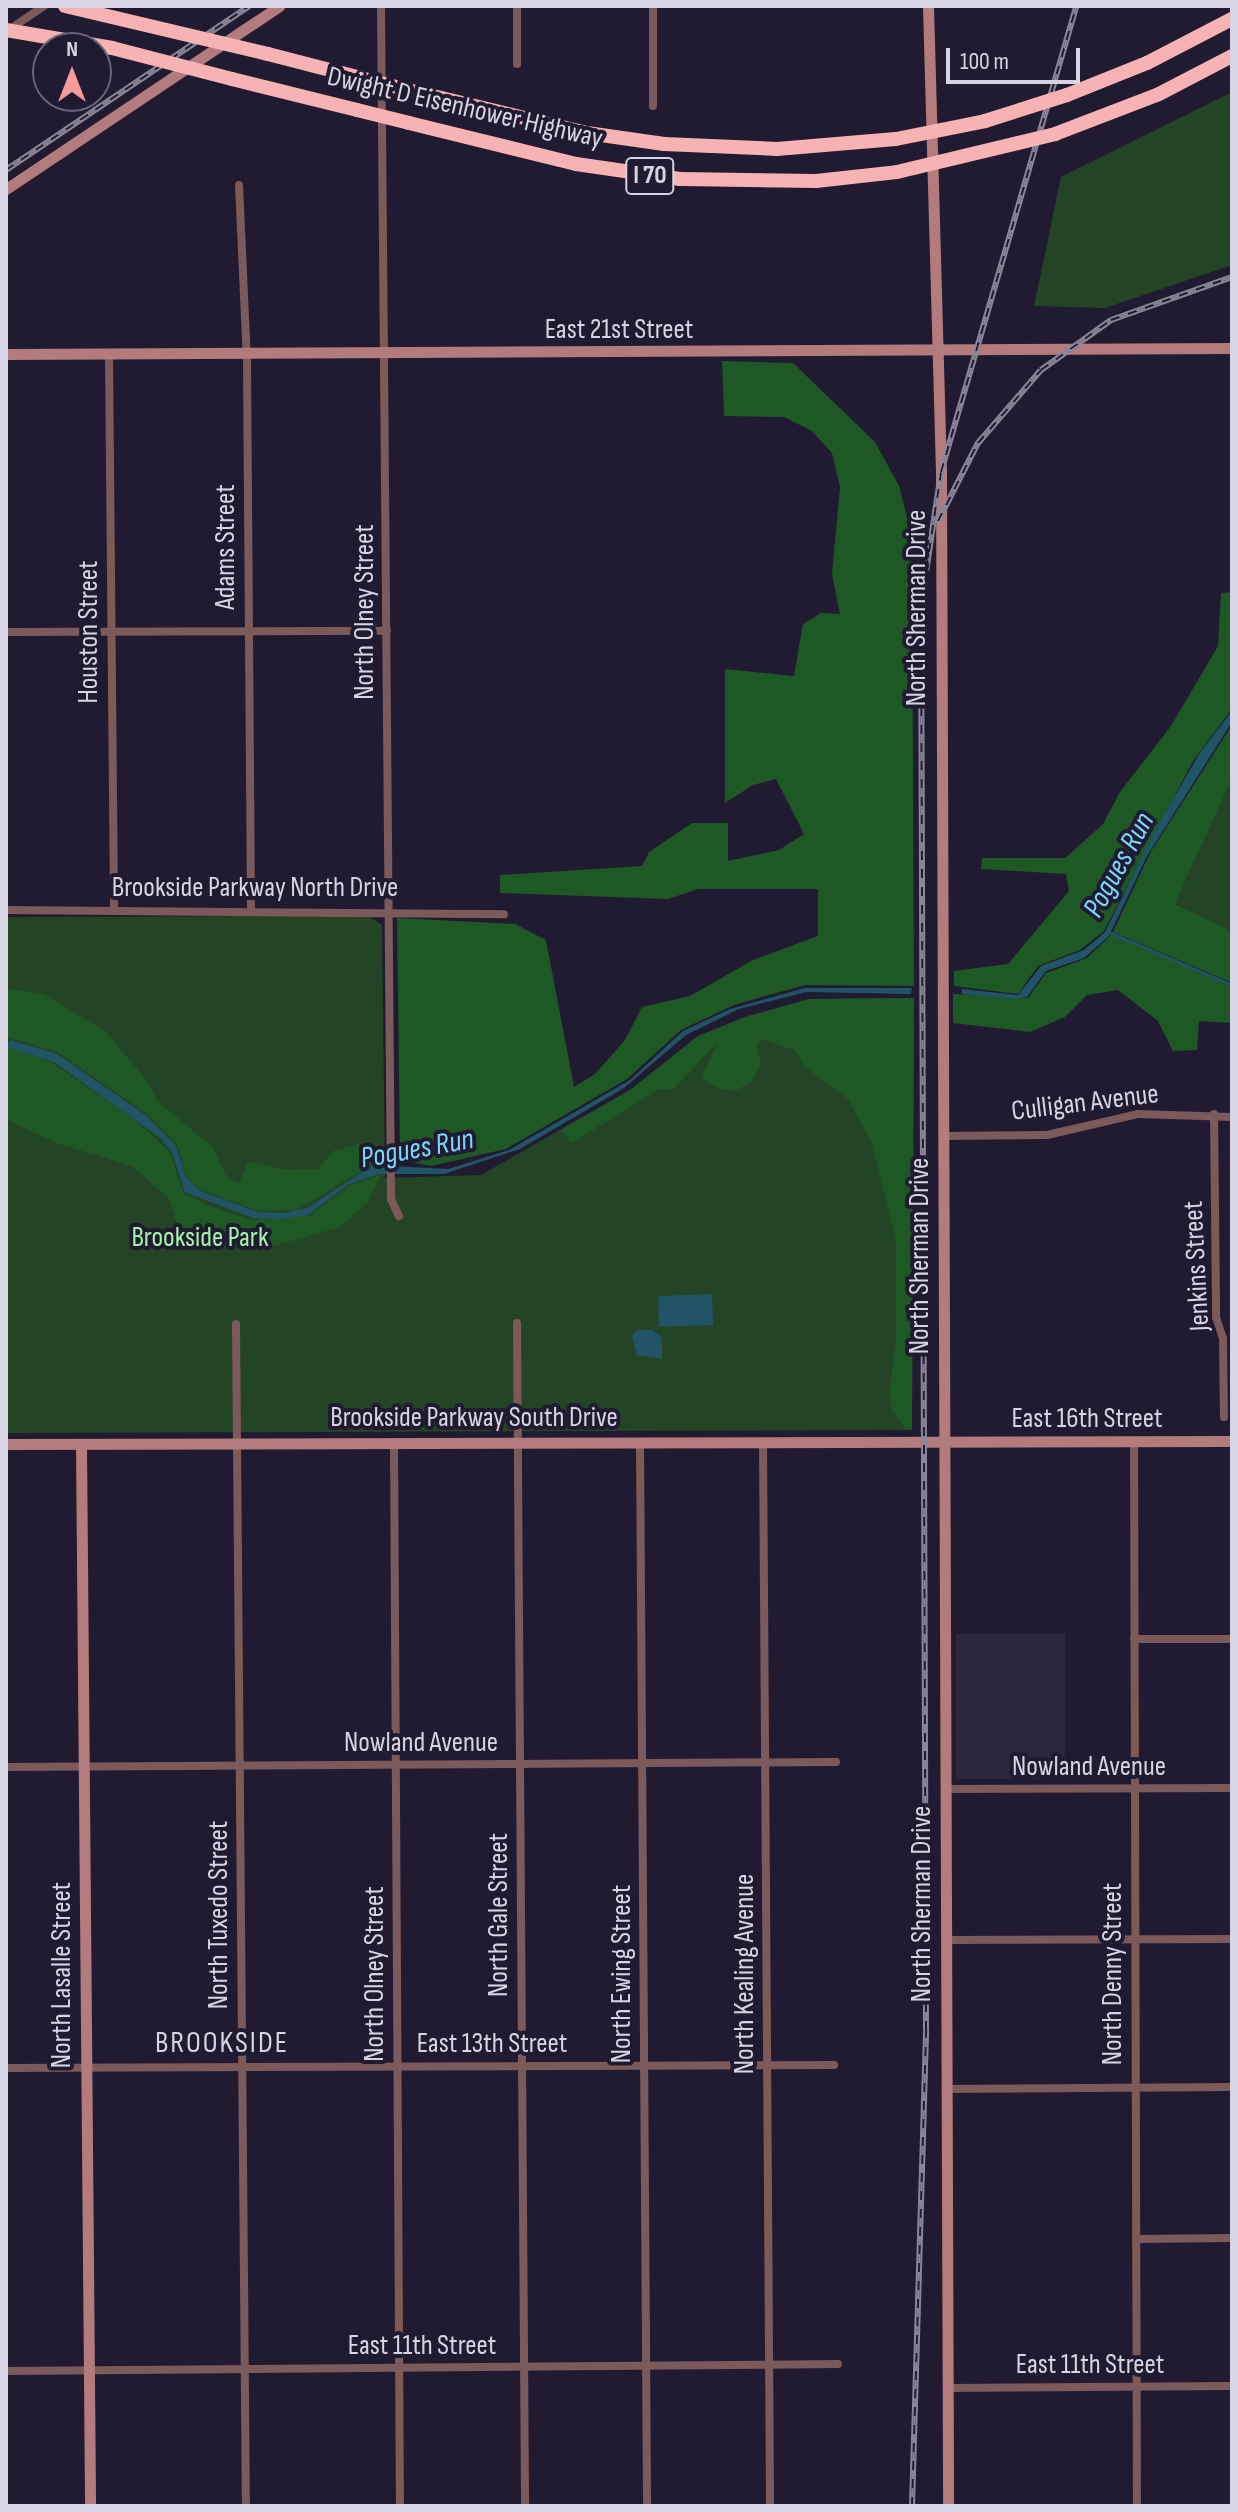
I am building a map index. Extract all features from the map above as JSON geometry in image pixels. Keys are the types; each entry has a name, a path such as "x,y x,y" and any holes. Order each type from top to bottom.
{"highway":[{"name":"Dwight D Eisenhower Highway","path":"65,6 570,130 664,144 777,149 896,139 985,121 1067,95 1147,63 1232,19"},
{"name":"Dwight D Eisenhower Highway","path":"6,30 101,46 566,162 680,179 816,181 897,172 1055,134 1159,94 1232,56"}],"main road":[{"path":"6,189 279,6"},
{"name":"North Sherman Drive","path":"928,6 937,351 944,1136 948,2506"},
{"name":"East 21st Street","path":"6,354 1232,348"},
{"name":"East 16th Street","path":"943,1443 1232,1441"},
{"name":"Brookside Parkway South Drive","path":"6,1444 943,1443"},
{"name":"North Lasalle Street","path":"81,1444 90,2506"}],"street":[{"path":"6,30 44,6"},
{"name":"North Olney Street","path":"381,6 391,1179 399,1216"},
{"path":"517,6 517,64"},
{"path":"653,6 653,106"},
{"name":"Adams Street","path":"239,185 245,354 251,910"},
{"name":"Houston Street","path":"109,354 114,910"},
{"path":"6,632 387,631"},
{"name":"Brookside Parkway North Drive","path":"6,910 388,910 504,914"},
{"name":"Culligan Avenue","path":"944,1136 1047,1135 1130,1115 1214,1114 1232,1117"},
{"name":"Jenkins Street","path":"1214,1114 1216,1317 1223,1338 1224,1417"},
{"name":"North Gale Street","path":"517,1323 525,2506"},
{"name":"North Tuxedo Street","path":"236,1324 246,2506"},
{"name":"North Olney Street","path":"394,1442 400,2506"},
{"name":"North Ewing Street","path":"640,1442 647,2506"},
{"name":"North Kealing Avenue","path":"763,1442 770,2506"},
{"name":"North Denny Street","path":"1134,1442 1137,2506"},
{"path":"1134,1639 1232,1639"},
{"name":"Nowland Avenue","path":"6,1767 836,1762"},
{"name":"Nowland Avenue","path":"945,1789 1232,1788"},
{"path":"946,1940 1232,1939"},
{"name":"East 13th Street","path":"6,2068 834,2065"},
{"path":"947,2089 1232,2087"},
{"path":"1136,2239 1232,2238"},
{"name":"East 11th Street","path":"6,2371 838,2364"},
{"name":"East 11th Street","path":"948,2388 1232,2386"}],"shaded area":[{"path":"956,1634 1065,1634 1065,1779 956,1779"}],"green space":[{"path":"1232,92 1232,265 1105,308 1034,306 1061,177"},
{"path":"722,361 793,363 875,442 899,486 912,536 914,986 805,985 734,1005 681,1030 627,1079 506,1149 431,1166 400,1160 397,918 515,924 546,940 574,1087 595,1074 625,1040 642,1007 690,996 753,960 818,936 818,889 698,889 668,899 500,893 500,875 642,866 649,852 692,823 728,823 728,861 779,850 804,834 776,779 753,785 725,803 725,669 794,676 803,624 821,613 840,614 832,574 840,487 832,453 812,431 784,417 724,416"},
{"path":"1232,592 1232,709 1193,761 1104,931 1080,950 1038,966 1018,994 954,986 954,971 1008,964 1069,891 1066,874 981,869 982,858 1065,858 1103,824 1120,792 1171,726 1218,646 1221,593"},
{"path":"1232,725 1232,779 1175,904 1232,931 1232,983 1113,932 1150,853"},
{"path":"1232,779 1232,931 1175,904"},
{"name":"Brookside Park","path":"369,916 382,925 385,1178 481,1175 630,1090 698,1036 745,1017 809,999 914,998 912,1430 6,1433 6,917"},
{"path":"1112,934 1232,987 1232,1023 1199,1021 1197,1050 1173,1051 1158,1021 1118,990 1087,995 1065,1017 1030,1032 953,1023 953,994 1028,998 1046,973 1087,958"},
{"path":"6,988 44,994 106,1032 145,1078 158,1102 213,1147 227,1178 239,1183 248,1162 288,1170 318,1169 333,1151 366,1142 377,1151 375,1163 296,1210 258,1211 201,1190 187,1177 177,1144 144,1112 57,1052 6,1037"},
{"path":"914,998 912,1430 906,1430 891,1409 890,1386 896,1342 896,1242 871,1141 848,1099 804,1066 795,1050 762,1039 757,1045 761,1066 751,1082 735,1091 719,1089 701,1078 718,1042 673,1089 659,1089 572,1143 560,1130 630,1090 698,1036 745,1017 809,999"},
{"path":"6,1048 29,1051 54,1064 134,1119 170,1152 183,1193 212,1207 252,1220 309,1216 351,1185 380,1175 369,1201 340,1227 273,1246 227,1247 202,1241 179,1229 169,1199 132,1166 56,1143 6,1119"}],"water":[{"path":"1232,711 1232,722 1147,856 1109,936 1084,958 1046,971 1027,997 1014,999 962,994 962,989 1018,995 1041,966 1084,950 1105,932 1156,829 1199,754"},
{"path":"805,988 912,988 911,994 806,992 739,1009 686,1035 624,1088 520,1149 444,1174 379,1174 349,1184 308,1215 280,1219 253,1218 185,1192 172,1152 159,1137 54,1062 6,1047 10,1040 57,1054 144,1114 176,1146 186,1177 200,1191 258,1212 284,1213 307,1208 373,1165 448,1169 509,1150 630,1080 683,1031 730,1009"},
{"path":"712,1294 713,1325 659,1327 658,1296"},
{"path":"637,1330 653,1330 662,1338 662,1359 637,1355 632,1336"}],"waterway":[{"name":"Pogues Run","path":"1111,933 1232,985"}],"railway":[{"path":"6,170 249,6"},
{"path":"912,2506 926,2030 921,605 941,472 1076,6"},
{"path":"938,521 978,443 1041,370 1111,320 1232,277"}],"district":[{"name":"BROOKSIDE","path":"222,2043"}]}
